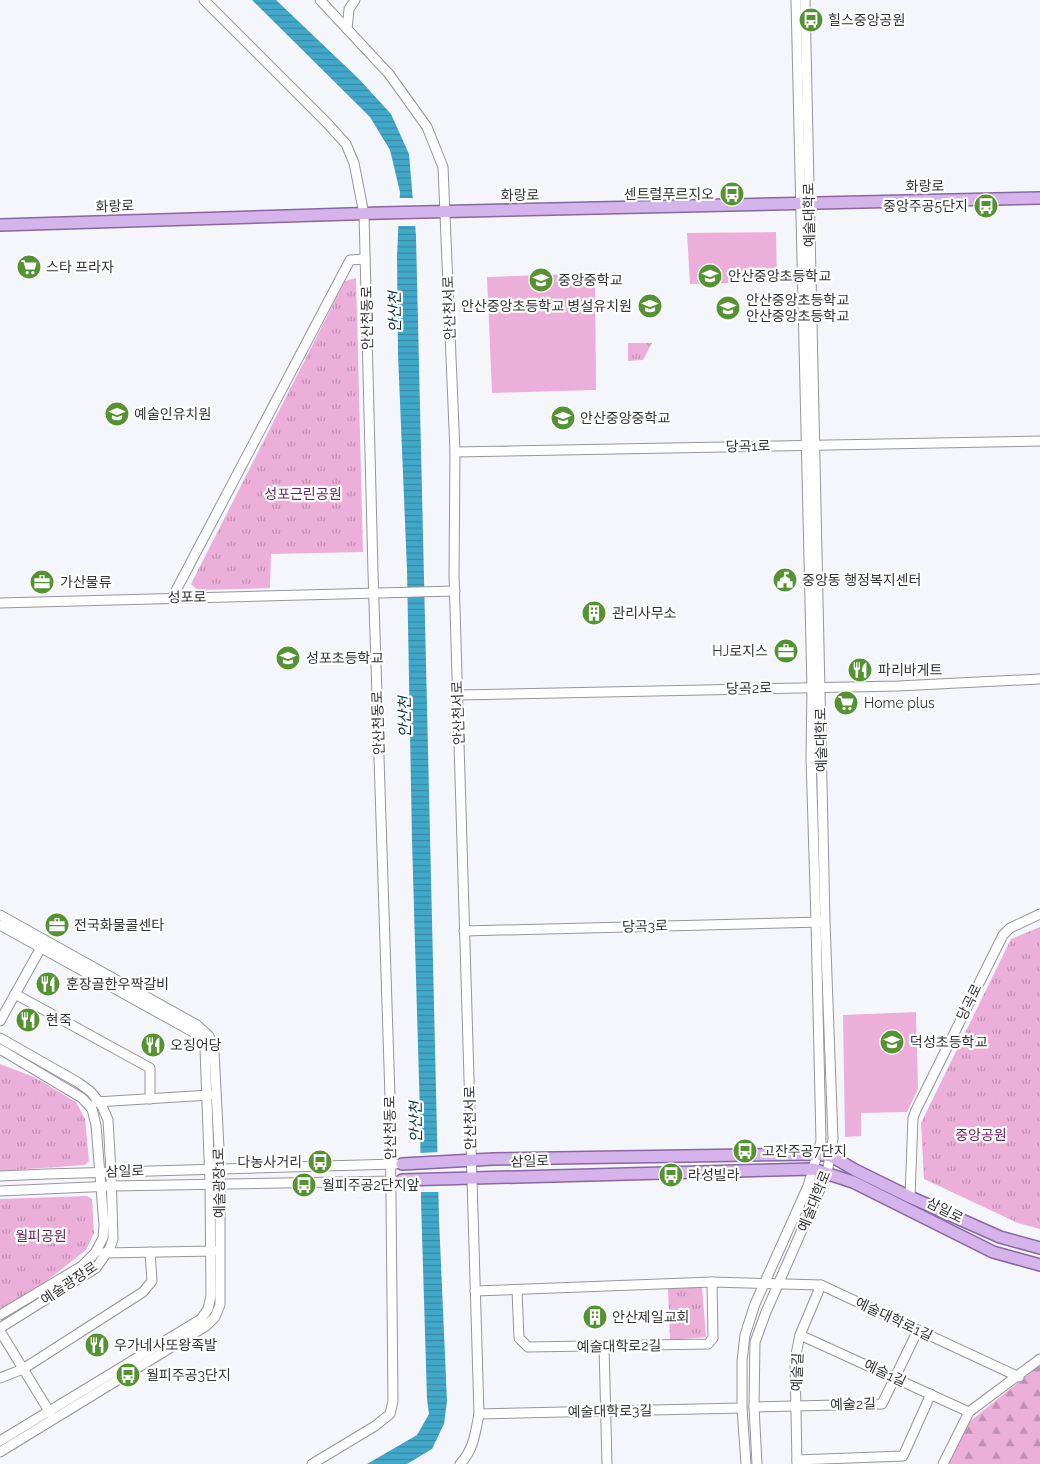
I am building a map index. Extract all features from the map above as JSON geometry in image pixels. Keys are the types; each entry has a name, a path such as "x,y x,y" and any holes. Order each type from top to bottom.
{"main road":[{"name":"화랑로","path":"0,224 1040,198"},
{"name":"삼일로","path":"396,1164 471,1160 818,1154 831,1156 854,1170 910,1197 1000,1237 1040,1248"},
{"name":"삼일로","path":"396,1181 813,1169 853,1182 993,1252 1040,1265"}],"street":[{"name":"안산천동로","path":"204,0 346,144 354,163 364,214 374,592 396,1164 394,1382 390,1414 375,1426 312,1464"},
{"name":"안산천서로","path":"320,0 389,74 427,127 443,167 455,452 455,591 479,1414 469,1455 460,1464"},
{"path":"347,29 349,9 355,0"},
{"name":"예술대학로","path":"796,0 805,204"},
{"name":"예술대학로","path":"746,1464 742,1408 742,1361 745,1335 764,1283 808,1186 821,1141 821,922 805,204 805,0"},
{"path":"172,598 350,260 365,259"},
{"name":"당곡1로","path":"455,452 1040,441"},
{"name":"성포로","path":"0,602 455,591"},
{"name":"당곡2로","path":"458,695 816,688 1040,679"},
{"name":"당곡로","path":"910,1197 913,1118 916,1110 1003,935 1010,928 1040,914"},
{"name":"예술광장1로","path":"0,915 43,945 193,1032 200,1039 205,1048 220,1168 211,1296 208,1309 201,1319 51,1415 0,1452"},
{"name":"예술대학로","path":"757,1464 754,1407 755,1342 766,1312 827,1173 831,1156 833,1139 821,922"},
{"name":"당곡3로","path":"464,931 821,922"},
{"name":"예술광장1로","path":"0,925 43,945"},
{"path":"0,1021 43,945"},
{"path":"15,994 150,1068 150,1098"},
{"name":"예술광장로","path":"0,1038 80,1084 91,1092 102,1106 108,1120 113,1239 110,1248 96,1268 0,1329"},
{"path":"0,1050 86,1102 211,1095"},
{"name":"예술광장1로","path":"211,1095 210,1184 215,1251"},
{"name":"예술광장로","path":"0,1315 82,1266 95,1253 103,1238 102,1187 96,1125 92,1109 86,1102"},
{"name":"삼일로","path":"0,1176 396,1164"},
{"name":"삼일로","path":"0,1191 112,1186 396,1181"},
{"path":"95,1253 215,1251"},
{"path":"0,1378 23,1369 143,1292 152,1281 150,1252"},
{"path":"475,1291 712,1282 764,1283"},
{"name":"예술대학로2길","path":"517,1290 519,1338 528,1347 708,1344 713,1338 712,1282"},
{"name":"예술대학로1길","path":"764,1283 821,1285 1019,1376"},
{"name":"예술길","path":"797,1462 795,1359 800,1335 821,1285"},
{"path":"0,1329 51,1415"},
{"path":"896,1377 918,1330"},
{"name":"예술1길","path":"800,1335 896,1377 969,1412"},
{"path":"604,1346 607,1464"},
{"path":"943,1464 969,1412 1040,1359"},
{"name":"예술2길","path":"796,1405 882,1404 896,1377"},
{"path":"797,1462 903,1456 931,1394"},
{"path":"754,1407 796,1405"},
{"name":"예술대학로3길","path":"479,1414 742,1408"},
{"name":"예술광장1로","path":"0,1441 51,1415"}],"green space":[{"path":"776,232 777,282 690,284 687,233"},
{"path":"595,273 596,390 492,393 487,277"},
{"name":"성포근린공원","path":"356,278 363,552 271,554 270,588 198,590 191,584 345,281"},
{"path":"628,343 652,343 643,360 628,361"},
{"name":"중앙공원","path":"1040,927 1040,1229 1018,1223 924,1179 921,1123 1011,939"},
{"path":"916,1012 918,1089 907,1112 861,1113 861,1136 845,1137 843,1015"},
{"path":"0,1064 34,1077 76,1102 85,1119 89,1161 85,1165 0,1171"},
{"name":"월피공원","path":"87,1196 92,1199 94,1233 86,1250 40,1286 0,1310 0,1199"},
{"path":"702,1287 706,1337 670,1340 668,1289"},
{"path":"1040,1365 1040,1464 948,1464 969,1422"}],"water":[{"path":"252,0 276,0 359,79 391,114 409,154 416,236 439,1219 447,1401 444,1424 432,1449 407,1464 367,1464 417,1435 429,1414 421,1201 407,570 398,354 397,256 400,192 390,150 370,117"}],"pier":[{"path":"397,198 415,198 418,226 396,226"},
{"path":"440,1152 441,1192 418,1192 418,1153"}],"place":[{"name":"힐스중앙공원","path":"811,20"},
{"name":"센트럴푸르지오","path":"732,194"},
{"name":"중앙주공5단지","path":"986,206"},
{"name":"스타 프라자","path":"29,267"},
{"name":"안산중앙초등학교","path":"710,276"},
{"name":"중앙중학교","path":"541,280"},
{"name":"안산중앙초등학교 병설유치원","path":"650,306"},
{"name":"안산중앙초등학교 안산중앙초등학교","path":"728,308"},
{"name":"예술인유치원","path":"117,414"},
{"name":"안산중앙중학교","path":"563,418"},
{"name":"중앙동 행정복지센터","path":"785,580"},
{"name":"가산물류","path":"42,582"},
{"name":"관리사무소","path":"594,613"},
{"name":"HJ로지스","path":"786,651"},
{"name":"성포초등학교","path":"288,658"},
{"name":"파리바게트","path":"860,670"},
{"name":"Home plus","path":"846,703"},
{"name":"전국화물콜센타","path":"57,925"},
{"name":"훈장골한우짝갈비","path":"48,984"},
{"name":"현죽","path":"28,1020"},
{"name":"덕성초등학교","path":"892,1042"},
{"name":"오징어당","path":"153,1045"},
{"name":"고잔주공7단지","path":"745,1151"},
{"name":"다농사거리","path":"320,1162"},
{"name":"라성빌라","path":"671,1175"},
{"name":"월피주공2단지앞","path":"304,1185"},
{"name":"안산제일교회","path":"595,1317"},
{"name":"우가네사또왕족발","path":"97,1345"},
{"name":"월피주공3단지","path":"128,1375"}],"water label":[{"name":"안산천","path":"395,312"},
{"name":"안산천","path":"405,717"},
{"name":"안산천","path":"416,1122"}]}
